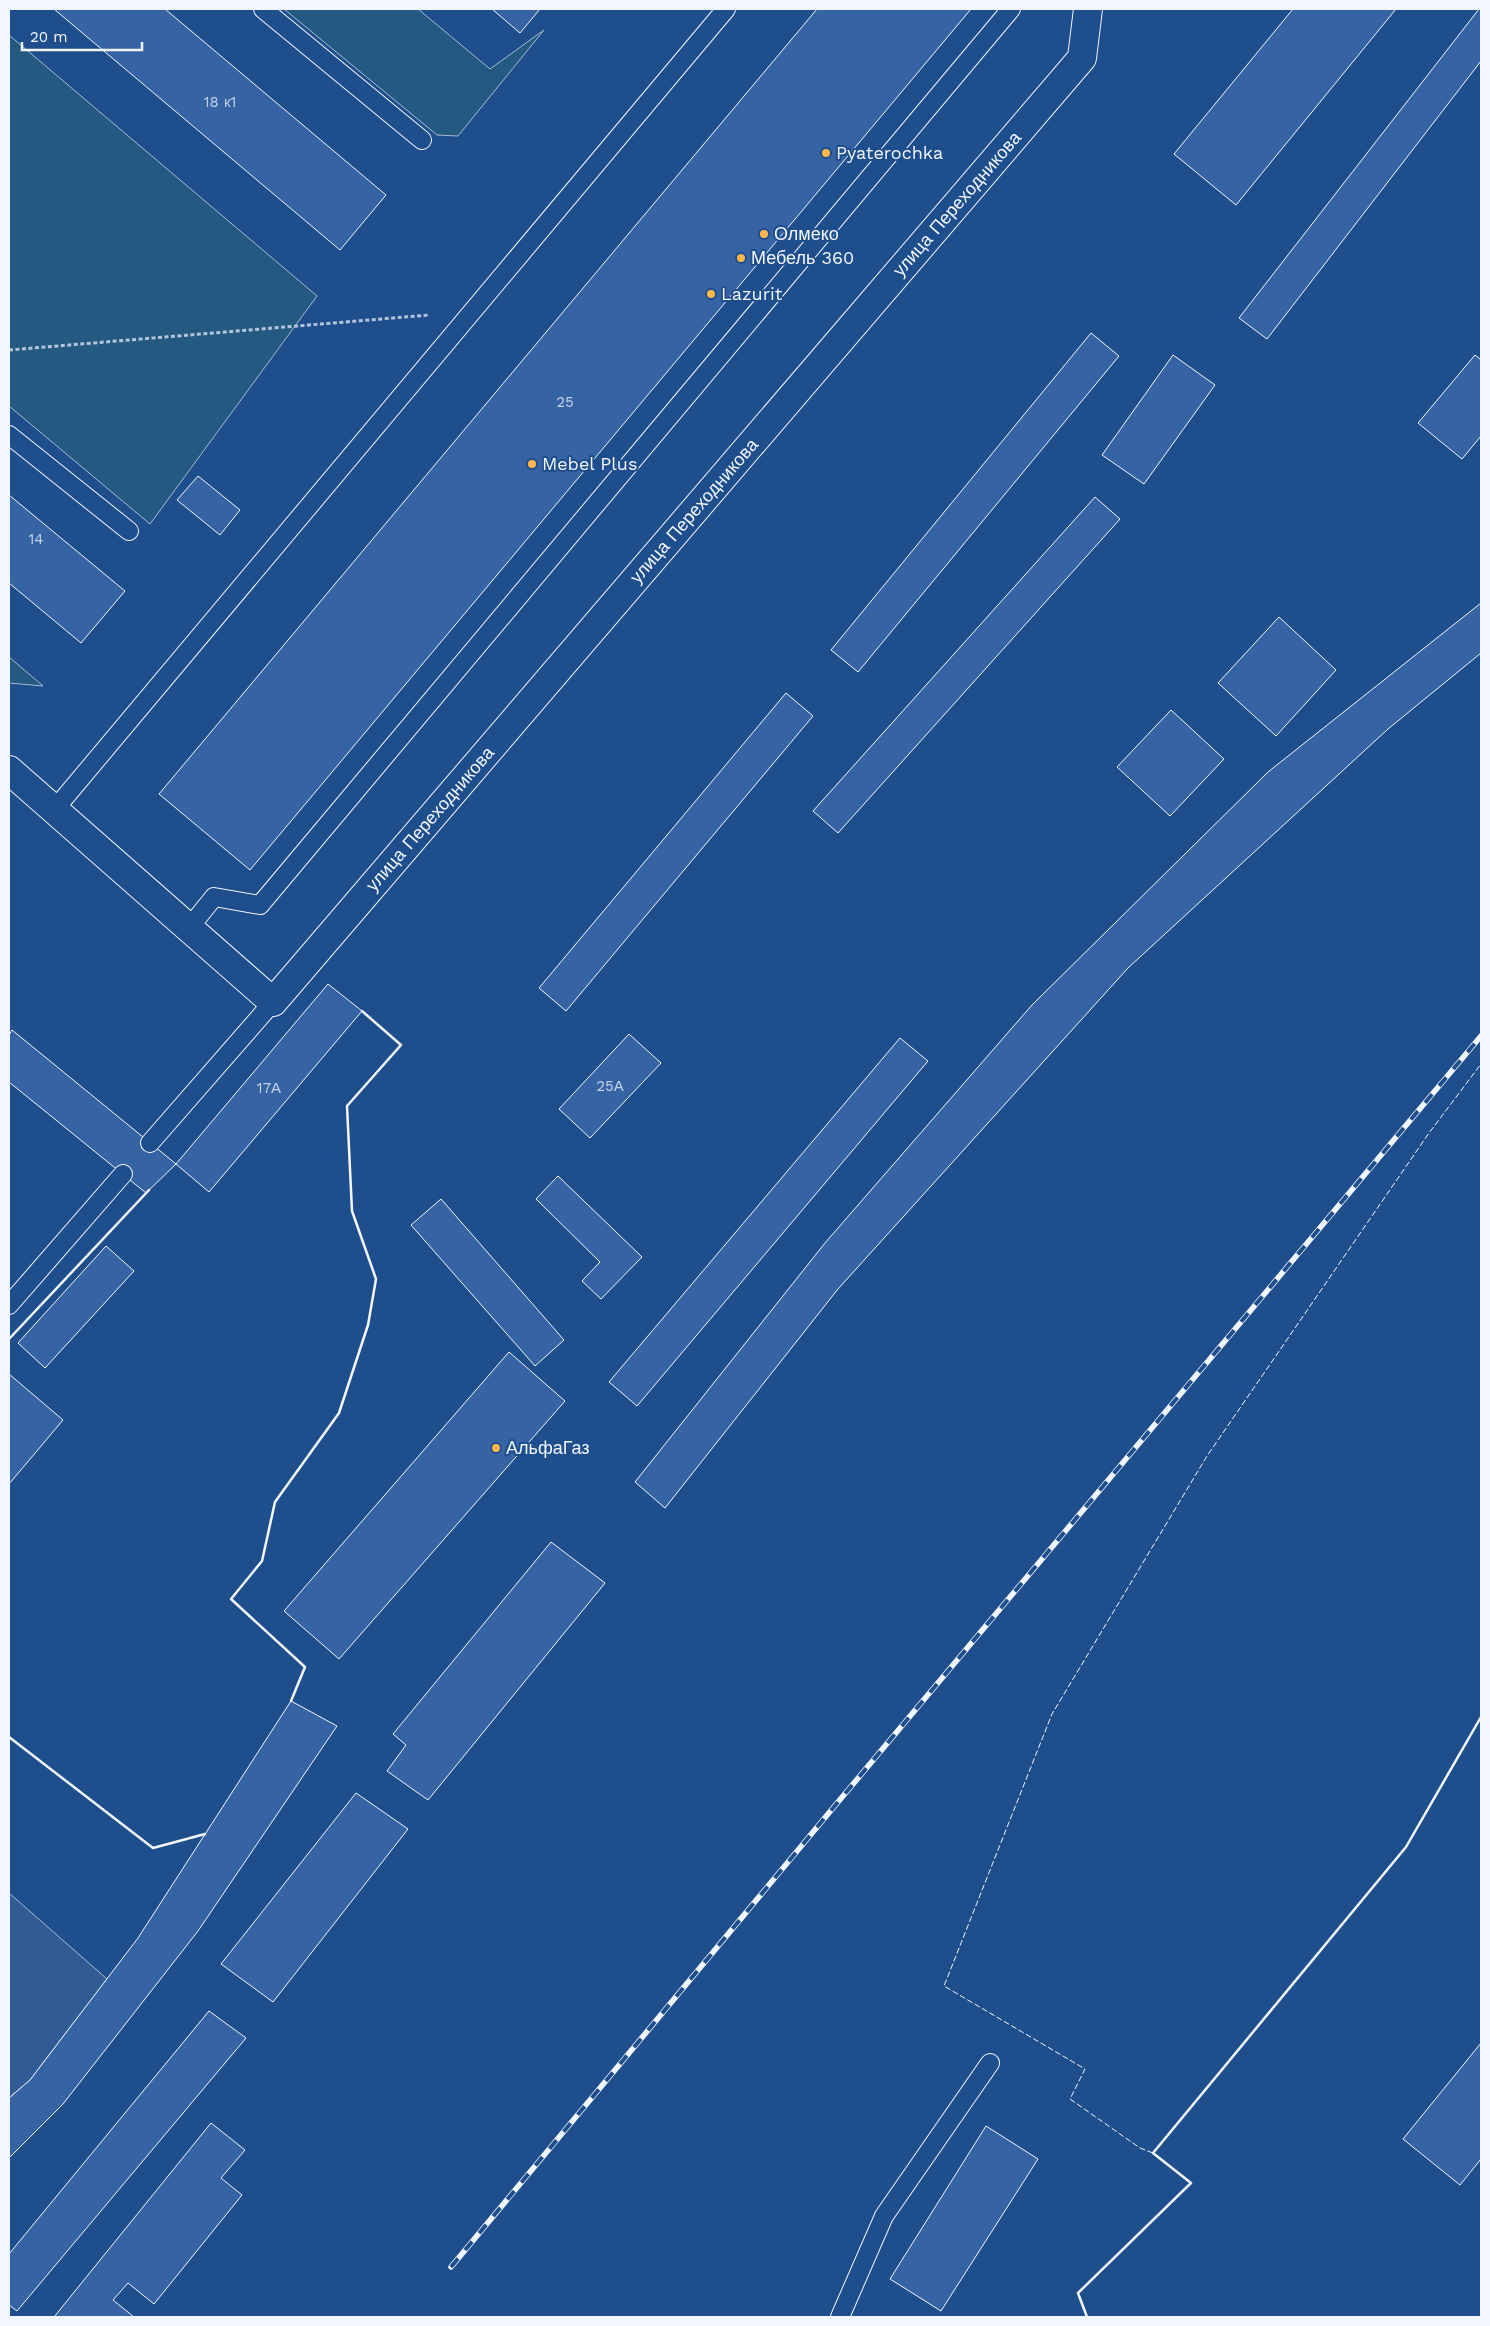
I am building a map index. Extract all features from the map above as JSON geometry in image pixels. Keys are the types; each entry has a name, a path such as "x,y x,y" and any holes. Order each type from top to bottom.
{"street":[{"name":"улица Переходникова","path":"273,1002 1082,58 1088,9"},
{"path":"9,770 273,1002"}],"lane":[{"path":"263,9 422,140"},
{"path":"55,809 726,9"},
{"path":"189,928 214,897 260,905 1010,9"},
{"path":"9,435 129,531"},
{"path":"150,1143 273,1002"},
{"path":"9,1306 123,1174"},
{"path":"840,2317 884,2216 990,2063"}],"path":[{"path":"9,350 472,311"}],"shaded area":[{"path":"284,9 418,9 490,69 544,30 458,136 437,135"},
{"path":"9,35 317,296 150,524 9,406"},
{"path":"9,657 43,686 9,683"},
{"path":"9,1893 107,1979 30,2080 9,2098"}],"building":[{"path":"54,9 165,9 386,195 340,250"},
{"path":"492,9 540,9 520,33"},
{"path":"817,9 971,9 250,870 159,794"},
{"path":"1293,9 1396,9 1236,205 1174,154"},
{"path":"1479,9 1481,9 1481,61 1267,339 1239,318"},
{"path":"1091,333 1119,356 858,672 831,650"},
{"path":"1173,355 1215,385 1144,484 1102,455"},
{"path":"1475,355 1481,360 1481,436 1462,459 1418,423"},
{"path":"198,476 240,510 220,535 177,500"},
{"path":"9,495 125,591 81,643 9,583"},
{"path":"1095,497 1120,519 838,833 813,811"},
{"path":"1481,603 1481,653 1388,729 1128,968 838,1289 665,1508 635,1482 825,1243 1032,1005 1268,772"},
{"path":"1279,617 1336,670 1276,736 1218,683"},
{"path":"786,693 813,716 566,1011 539,988"},
{"path":"1171,710 1224,759 1170,816 1117,767"},
{"path":"328,984 362,1011 209,1192 176,1164"},
{"path":"12,1030 176,1164 146,1193 9,1082 9,1035"},
{"path":"629,1034 661,1063 590,1138 559,1109"},
{"path":"900,1038 928,1061 637,1406 609,1382"},
{"path":"558,1176 642,1257 601,1299 582,1281 600,1262 536,1199"},
{"path":"441,1199 564,1340 535,1366 411,1225"},
{"path":"106,1246 134,1271 45,1368 18,1343"},
{"path":"509,1352 565,1401 339,1659 284,1611"},
{"path":"9,1374 63,1420 9,1484"},
{"path":"551,1542 605,1583 428,1800 387,1771 406,1745 393,1734"},
{"path":"291,1701 337,1726 198,1931 63,2104 9,2158 9,2098 30,2080 138,1938"},
{"path":"356,1793 408,1829 273,2002 221,1964"},
{"path":"209,2011 246,2038 17,2311 9,2305 9,2254"},
{"path":"1481,2043 1481,2159 1460,2185 1403,2139"},
{"path":"211,2123 245,2150 221,2178 242,2195 154,2304 128,2283 113,2300 134,2317 54,2317"},
{"path":"986,2126 1038,2159 941,2311 890,2279"}],"railway":[{"path":"451,2267 838,1802 1481,1036"}],"fence":[{"path":"1153,2153 1140,2148 1070,2099 1085,2069 944,1986 1052,1714 1207,1456 1429,1133 1481,1064"}],"wall":[{"path":"291,1701 305,1667 231,1599 262,1561 275,1502 339,1413 368,1325 376,1279 352,1211 347,1106 401,1045 362,1011"},
{"path":"9,1339 149,1190"},
{"path":"1087,2317 1078,2293 1191,2183 1153,2153 1406,1847 1481,1717"},
{"path":"9,1737 153,1848 205,1834"}],"place":[{"name":"Pyaterochka","path":"826,153"},
{"name":"Олмеко","path":"764,234"},
{"name":"Мебель 360","path":"741,258"},
{"name":"Lazurit","path":"711,294"},
{"name":"Mebel Plus","path":"532,464"},
{"name":"АльфаГаз","path":"496,1448"}]}
